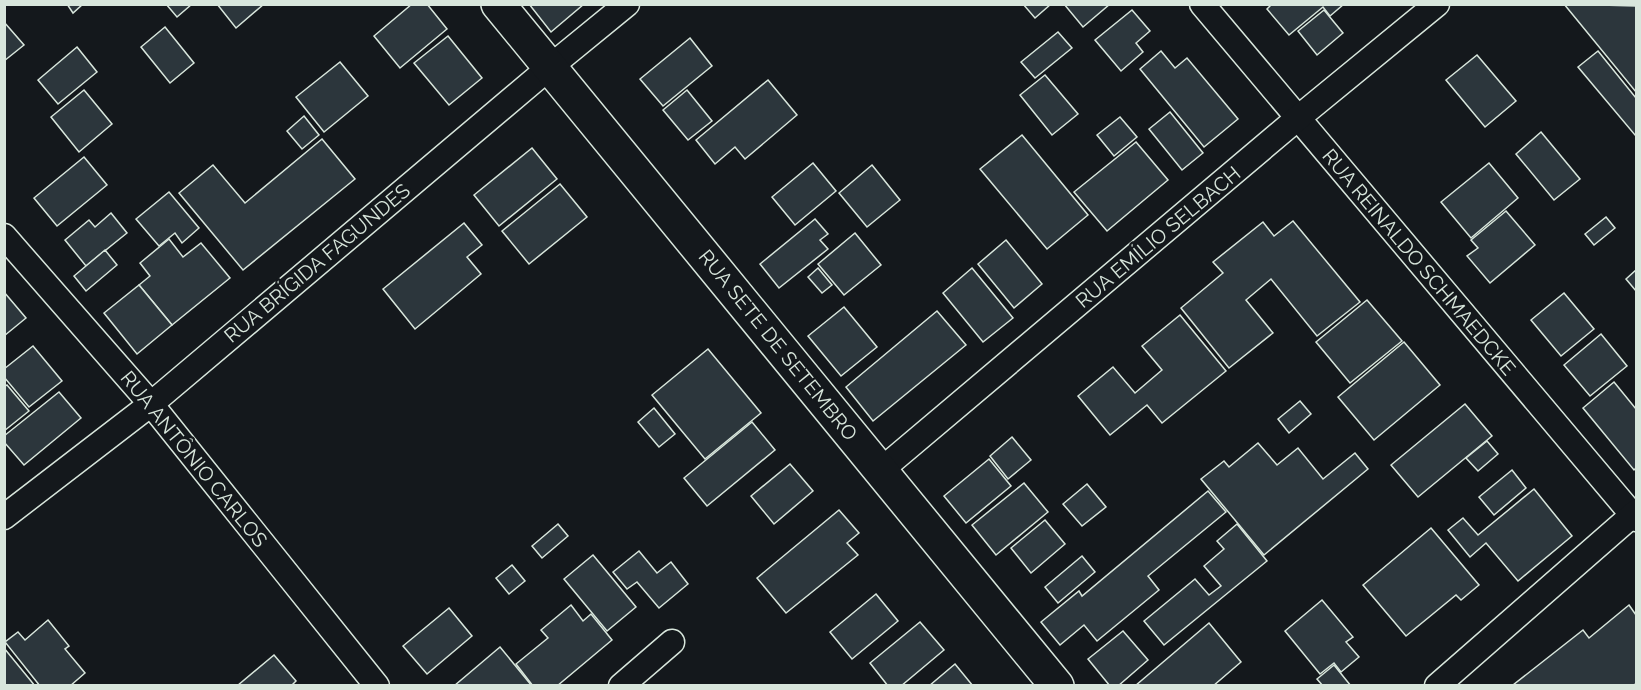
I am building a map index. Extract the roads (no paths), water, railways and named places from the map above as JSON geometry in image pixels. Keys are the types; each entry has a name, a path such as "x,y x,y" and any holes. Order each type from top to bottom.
{"main road":[{"name":"RUA SETE DE SETEMBRO","path":"498,4 1057,686"}],"street":[{"name":"RUA BRÍGIDA FAGUNDES","path":"4,517 151,404 627,4"},
{"name":"RUA REINALDO SCHMAEDCKE","path":"1202,4 1635,515"},
{"name":"RUA EMÍLIO SELBACH","path":"880,471 1298,118 1437,4"},
{"name":"RUA ANTÔNIO CARLOS","path":"4,236 151,404 377,686"},
{"path":"1437,686 1635,515"},
{"path":"621,686 672,642"}]}
